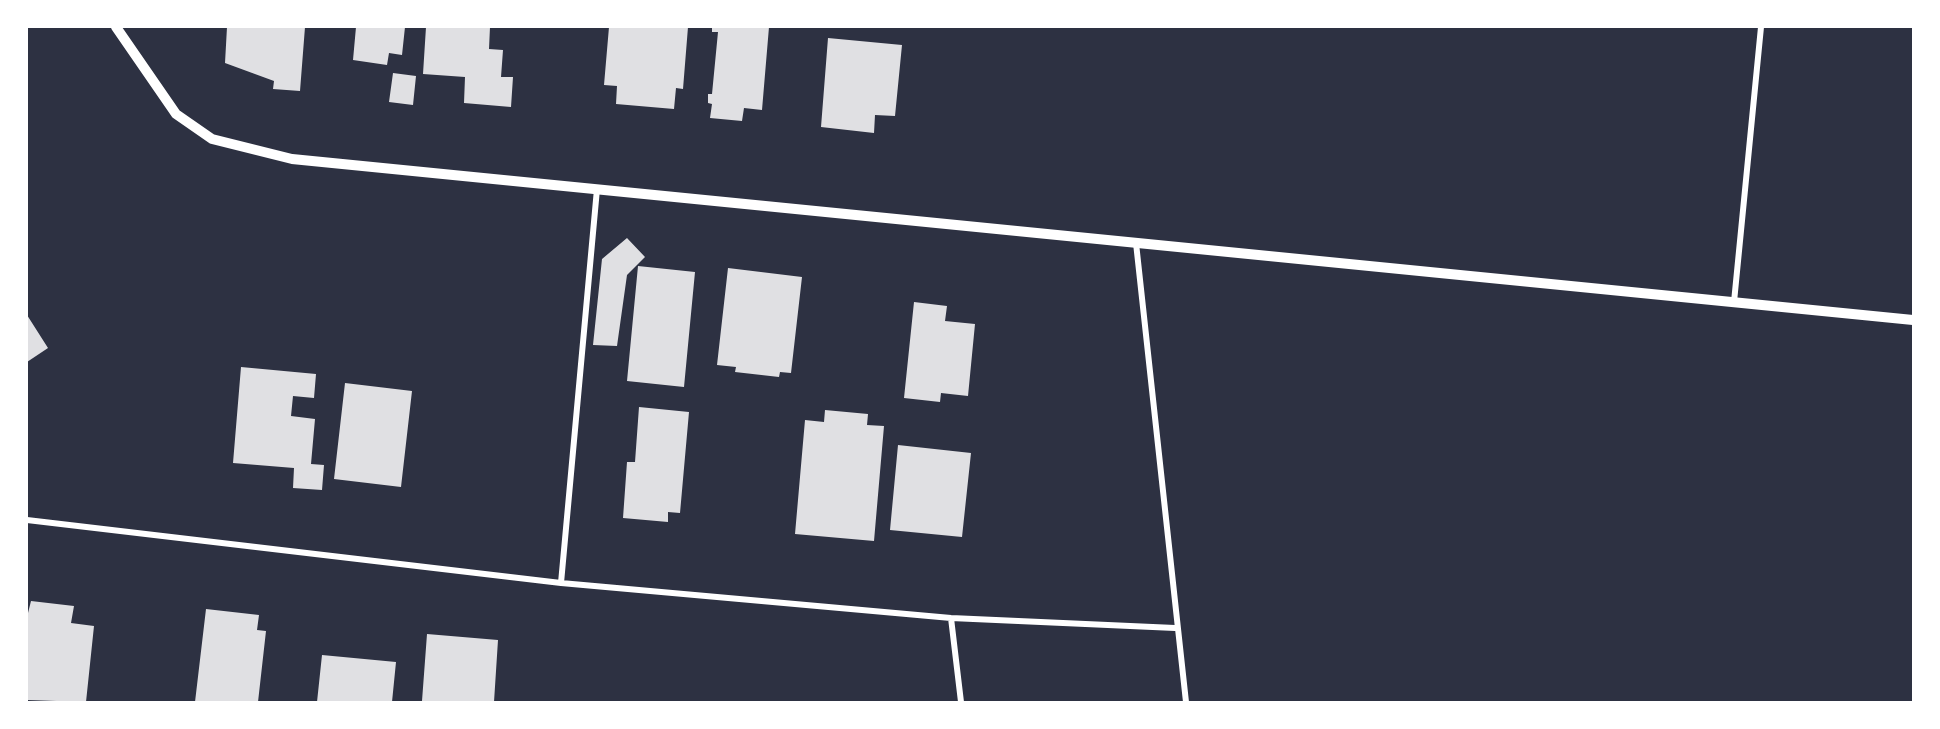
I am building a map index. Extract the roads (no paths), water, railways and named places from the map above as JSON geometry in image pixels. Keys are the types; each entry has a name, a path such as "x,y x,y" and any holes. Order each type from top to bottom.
{"street":[{"path":"116,27 176,114 212,139 292,159 1913,320"},
{"path":"1734,302 1761,27"},
{"path":"561,583 597,189"},
{"path":"1136,243 1175,628 1185,702"},
{"path":"27,520 561,583 951,618 1175,628"},
{"path":"951,618 961,702"}]}
